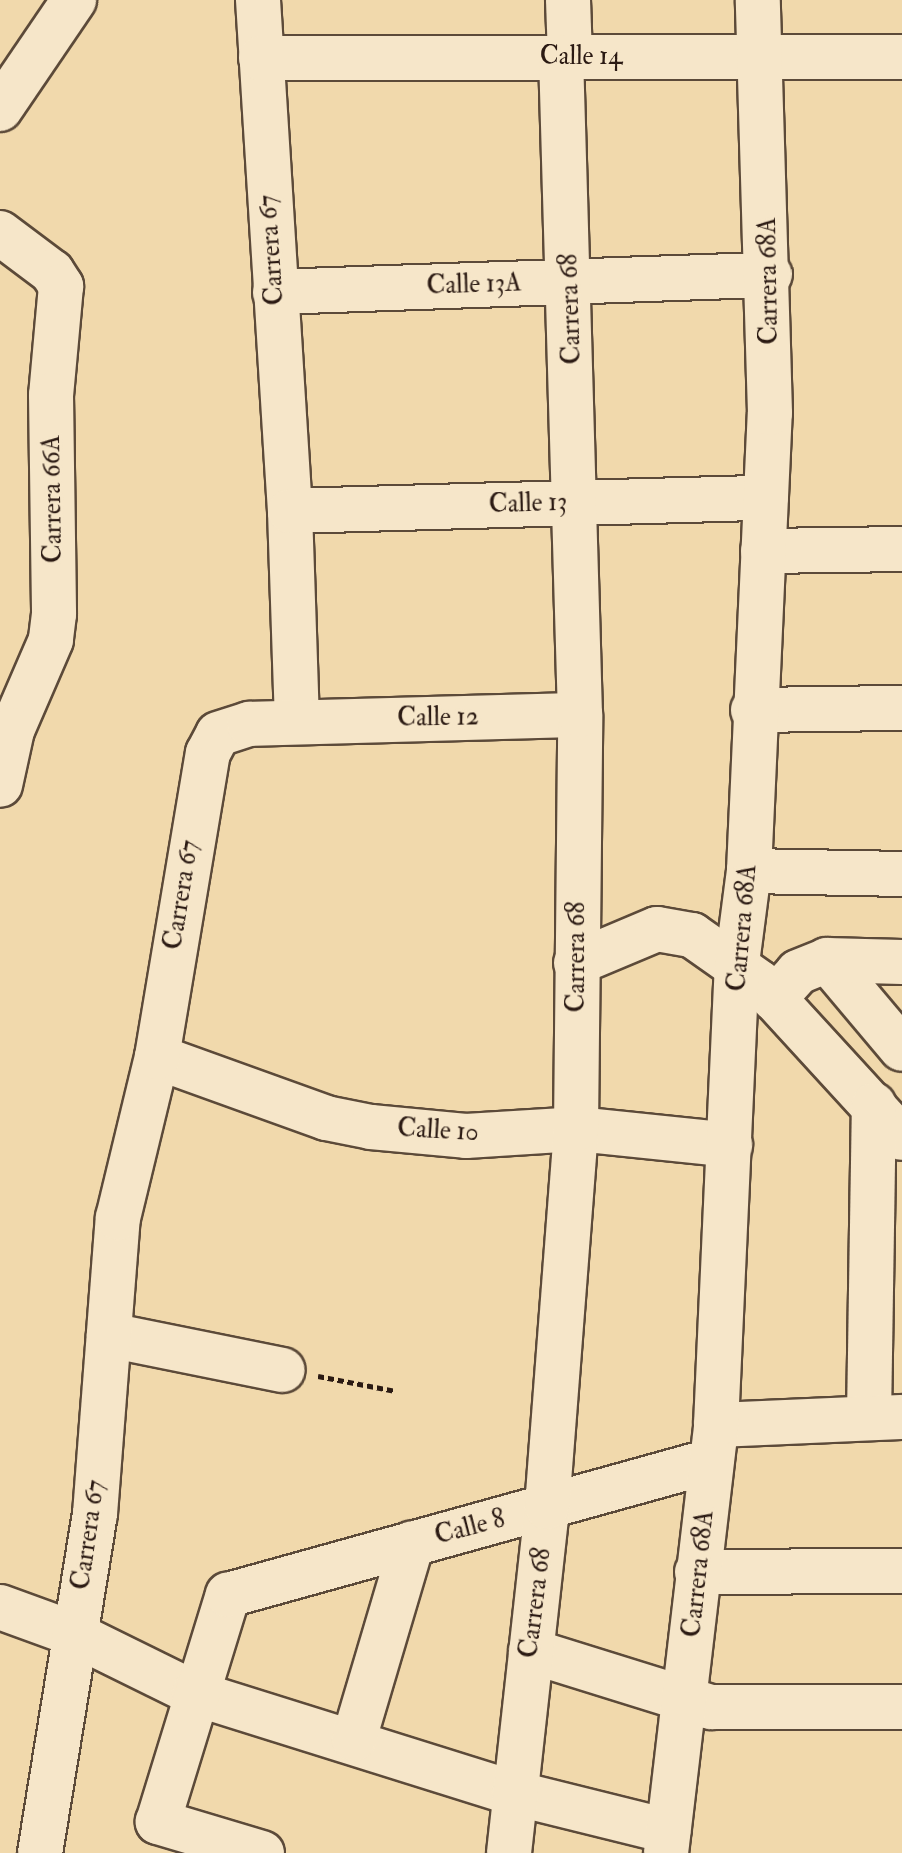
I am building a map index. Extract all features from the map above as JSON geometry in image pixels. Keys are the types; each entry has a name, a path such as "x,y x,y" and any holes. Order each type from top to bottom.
{"street":[{"path":"0,109 74,0"},
{"name":"Carrera 67","path":"40,1853 95,1514 118,1218 157,1057 208,753 218,734 231,726 297,722 290,511 258,0"},
{"name":"Carrera 68","path":"509,1853 547,1507 576,1129 580,715 565,58 568,0"},
{"name":"Carrera 68A","path":"667,1842 687,1700 697,1572 714,1443 737,963 749,871 753,710 766,498 770,275 758,0"},
{"name":"Calle 14","path":"261,58 902,57"},
{"name":"Carrera 66A","path":"0,233 52,272 61,286 51,395 54,614 51,640 12,730 0,785"},
{"name":"Calle 13A","path":"275,292 770,275"},
{"name":"Calle 13","path":"290,511 766,498"},
{"path":"763,551 902,549"},
{"path":"753,710 902,708"},
{"name":"Calle 12","path":"297,722 580,715"},
{"path":"749,871 902,874"},
{"path":"576,963 657,929 692,935 737,963 902,1138"},
{"path":"774,999 798,972 827,960 902,962"},
{"path":"827,960 902,1049"},
{"name":"Calle 10","path":"157,1057 326,1118 371,1127 466,1136 576,1129 730,1145"},
{"path":"874,1105 885,1417"},
{"path":"109,1335 283,1370"},
{"name":"Calle 8","path":"194,1693 228,1595 547,1507 714,1443 885,1417"},
{"path":"354,1739 412,1543"},
{"path":"697,1572 902,1571"},
{"path":"0,1607 74,1634 194,1693 354,1739 667,1842"},
{"path":"531,1651 711,1707 902,1707"},
{"path":"194,1693 158,1822 262,1853"}],"path":[{"path":"283,1370 396,1391"}]}
